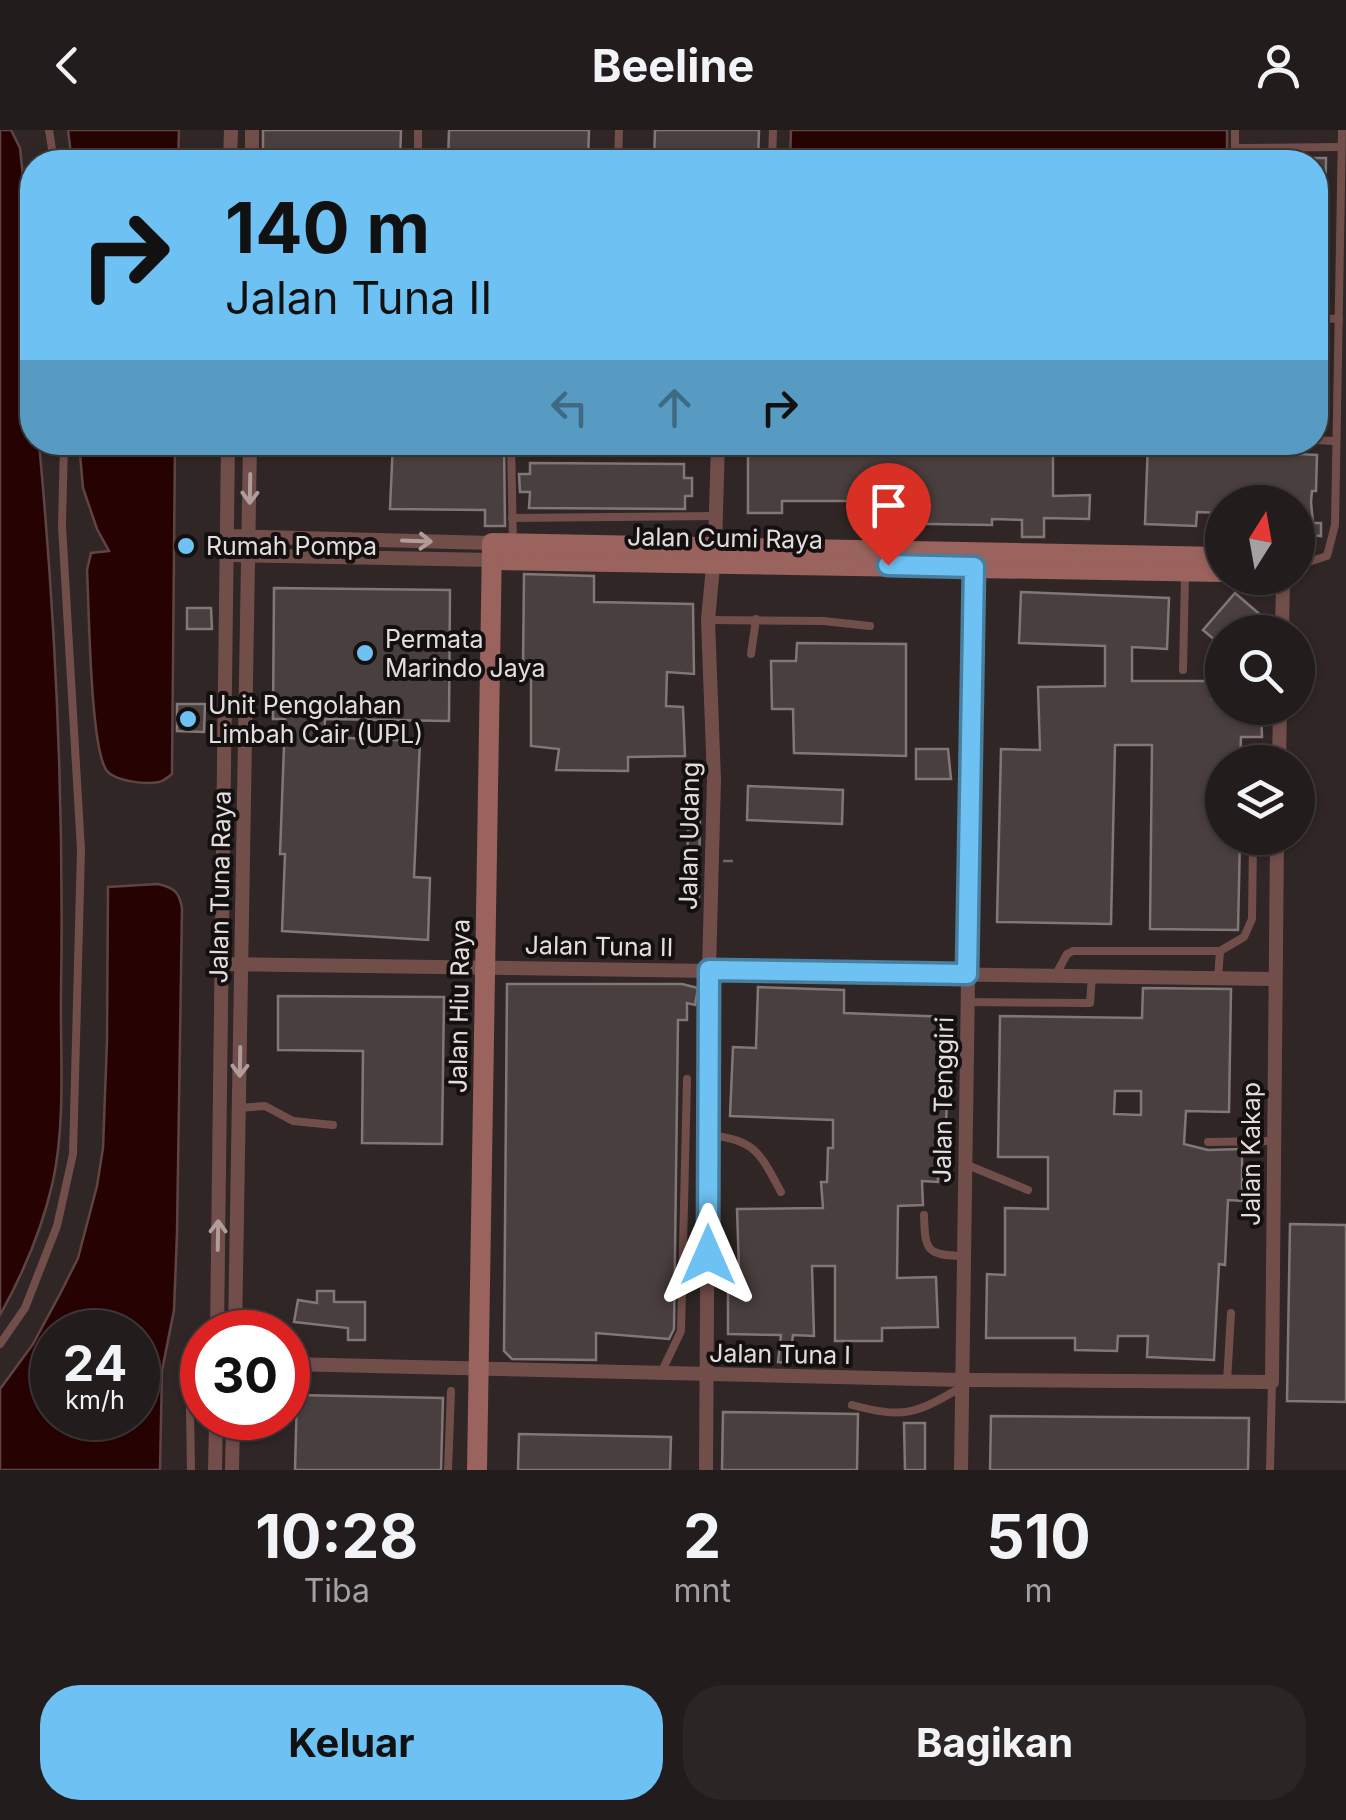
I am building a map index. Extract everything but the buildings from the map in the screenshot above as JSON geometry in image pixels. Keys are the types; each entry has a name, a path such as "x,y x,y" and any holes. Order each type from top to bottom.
{"street":[{"name":"Jalan Tuna Raya","path":"217,1310 228,455"},
{"name":"Jalan Tuna Raya","path":"234,1310 250,455"},
{"name":"Jalan Udang","path":"706,1470 714,780 708,620 715,554 718,455"},
{"name":"Jalan Cumi Raya","path":"227,536 582,553 1079,561 1185,564 1205,568"},
{"path":"335,539 335,556"},
{"name":"Jalan Cumi Raya","path":"226,555 335,556 499,549"},
{"name":"Jalan Hiu Raya","path":"476,1470 484,968 499,549"},
{"name":"Jalan Tenggiri","path":"961,1470 974,559"},
{"name":"Jalan Cumi Raya","path":"1185,564 1205,560"},
{"path":"225,653 245,653"},
{"path":"224,802 244,801"},
{"name":"Jalan Kakap","path":"1272,1382 1277,855"},
{"name":"Jalan Tuna II","path":"223,964 1274,979"},
{"path":"220,1187 237,1188"},
{"name":"Jalan Tuna I","path":"310,1365 962,1383 1272,1382"},
{"path":"214,1470 215,1440"},
{"path":"232,1470 233,1440"}],"lane":[{"path":"1236,130 1235,148 1342,147"},
{"path":"1315,560 1327,556 1335,525 1342,130"},
{"path":"1328,318 1338,318"},
{"path":"1328,441 1334,441"},
{"path":"0,1344 25,1308 58,1226 73,1154 81,850 62,526 64,455"},
{"path":"499,549 512,518 511,455"},
{"path":"512,518 716,516"},
{"path":"1183,670 1185,564"},
{"path":"751,654 756,619"},
{"path":"708,620 870,626"},
{"path":"1054,976 1066,954 1073,951 1220,951 1244,936 1252,920 1253,855"},
{"path":"1218,978 1220,951"},
{"path":"966,1002 1090,1003 1092,976"},
{"path":"661,1373 680,1331 687,1080"},
{"path":"239,1108 265,1106 294,1120 334,1125"},
{"path":"708,1135 736,1137 752,1146 781,1192"},
{"path":"1208,1142 1273,1141"},
{"path":"965,1164 1028,1190"},
{"path":"924,1215 925,1245 929,1250 942,1256 964,1256"},
{"path":"1227,1382 1232,1313"},
{"name":"Jalan Kakap","path":"1270,1470 1272,1382"},
{"path":"852,1404 884,1414 906,1414 962,1383"},
{"path":"448,1470 451,1391"},
{"path":"191,1440 192,1470"}],"shaded area":[{"path":"0,130 11,130 20,150 20,455 40,455 54,648 60,785 61,1086 60,1134 49,1199 38,1234 0,1315"},
{"path":"68,130 179,130 178,150 70,150"},
{"path":"791,130 1227,130 1227,150 790,150"},
{"path":"80,455 175,455 172,774 159,782 117,777 107,771 101,758 94,707 87,570 91,553 109,551 83,488"},
{"path":"164,885 177,894 182,908 174,1310 162,1371 160,1470 0,1470 0,1389 30,1348 30,1440 160,1440 160,1310 51,1310 78,1258 97,1186 103,1148 108,887"}],"place":[{"name":"Rumah Pompa","path":"186,546"},
{"name":"Permata Marindo Jaya","path":"365,653"},
{"name":"Unit Pengolahan Limbah Cair (UPL)","path":"188,719"}],"route":[{"path":"708,1255 709,970 967,974 974,567 888,565"}]}
